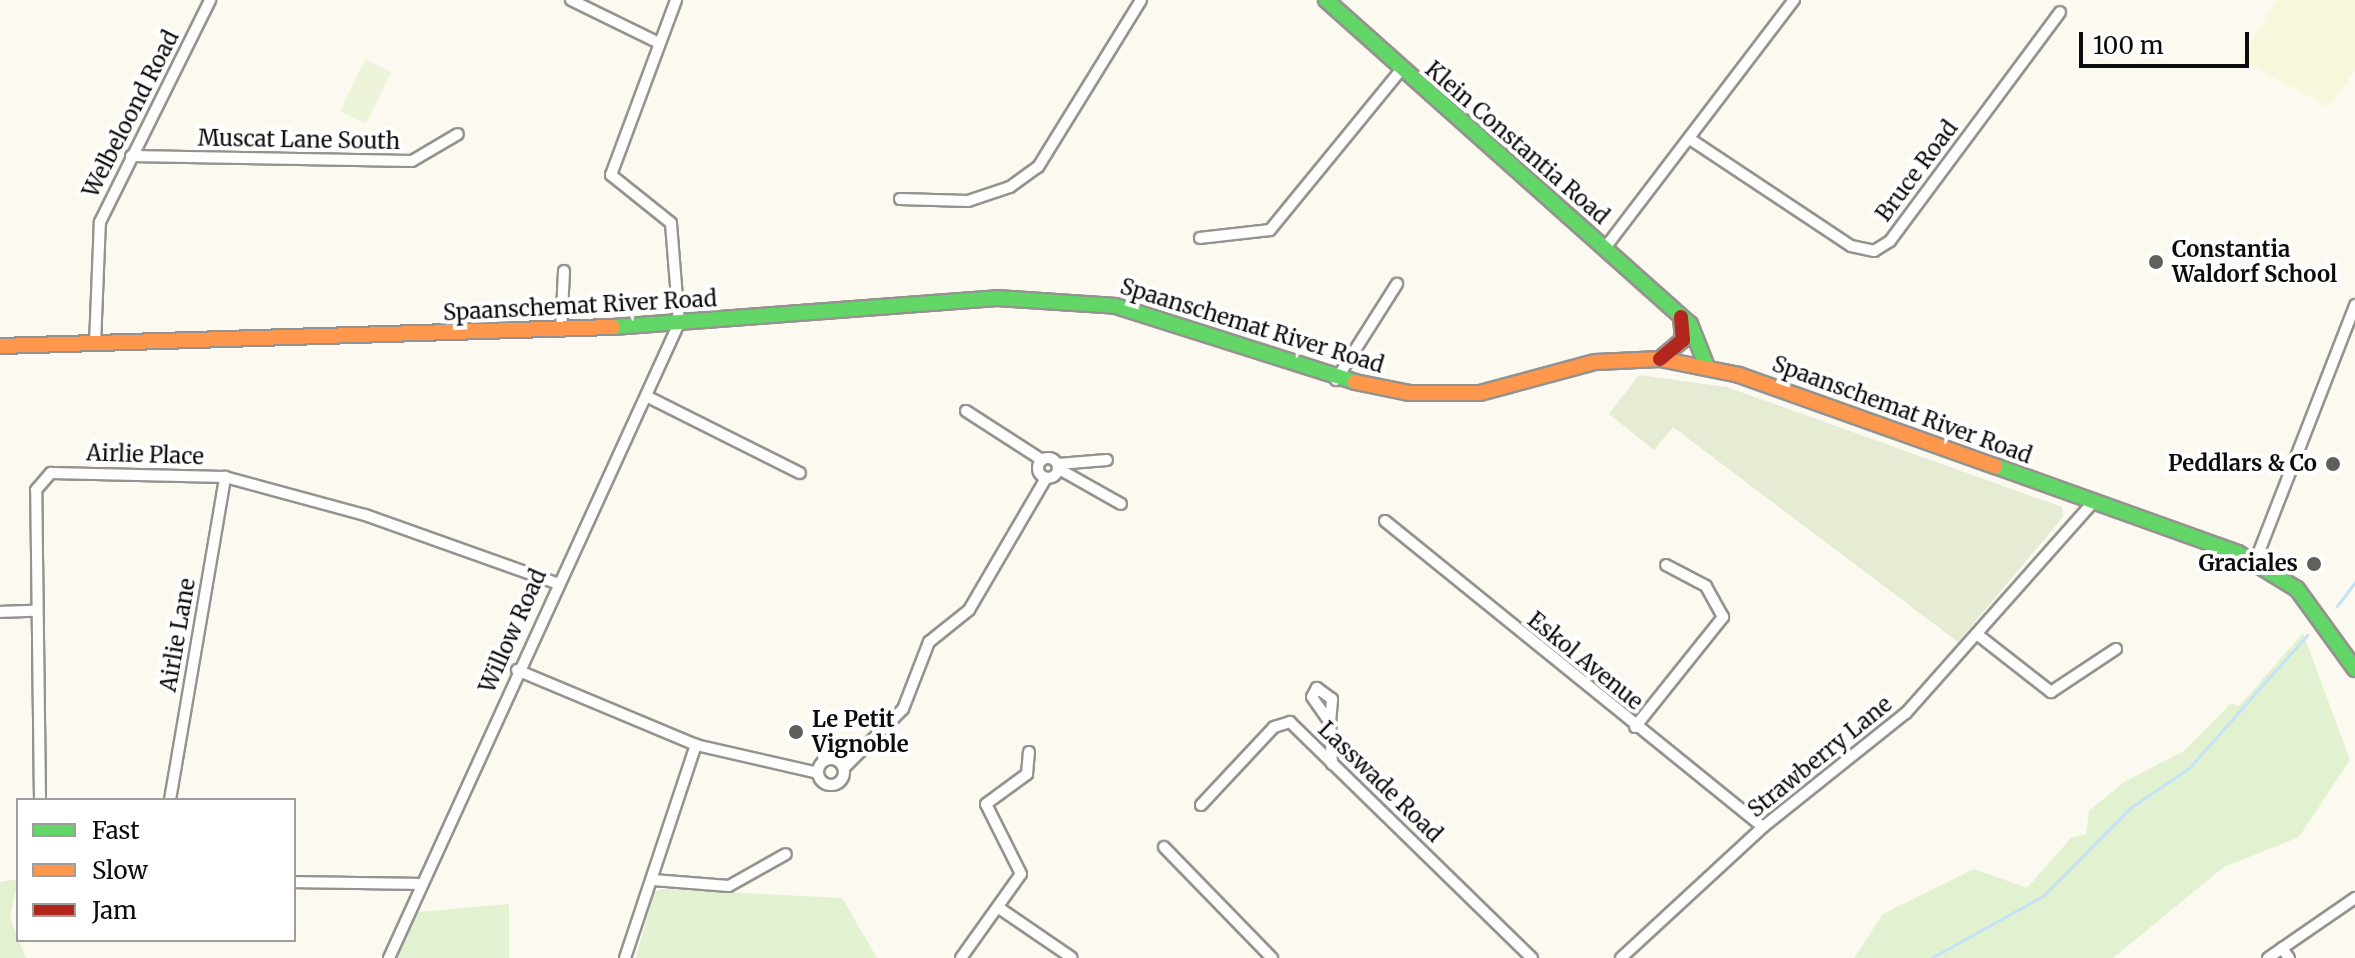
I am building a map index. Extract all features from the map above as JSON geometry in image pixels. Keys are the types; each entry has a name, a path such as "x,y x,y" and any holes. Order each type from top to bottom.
{"main road":[{"name":"Klein Constantia Road","path":"1326,0 1401,70 1681,316 1699,337 1699,366"},
{"name":"Spaanschemat River Road","path":"0,346 561,331 1059,298 1144,312 1336,380 1460,394 1595,362 1660,359 1699,366 2094,501 2255,562 2315,607 2355,669"},
{"path":"1660,359 1683,340 1681,316"}],"street":[{"name":"Welbeloond Road","path":"95,344 100,222 210,0"},
{"path":"571,0 659,43"},
{"path":"676,0 612,170 614,183 671,223 679,323"},
{"path":"900,199 968,201 1010,187 1038,167 1141,0"},
{"path":"1605,248 1794,0"},
{"name":"Bruce Road","path":"1690,139 1851,246 1874,251 1890,241 2060,12"},
{"path":"1200,238 1270,230 1401,70"},
{"name":"Muscat Lane South","path":"131,156 412,161 458,134"},
{"path":"561,331 564,271"},
{"path":"1336,380 1397,284"},
{"path":"2255,562 2355,305"},
{"name":"Willow Road","path":"389,958 556,583 679,323"},
{"path":"646,396 800,473"},
{"path":"966,411 1042,460 1059,466 1121,504"},
{"path":"1042,460 1038,471 1046,478"},
{"path":"517,670 696,745 818,773 834,786 847,767 903,709 929,642 969,610 1046,478 1059,466 1107,460"},
{"name":"Airlie Place","path":"40,798 36,490 45,476 225,477 365,515 556,583"},
{"name":"Airlie Lane","path":"170,798 225,477"},
{"name":"Strawberry Lane","path":"1621,958 1763,827 1906,713 2094,501"},
{"name":"Eskol Avenue","path":"1385,521 1635,727 1763,827"},
{"path":"1635,727 1723,617 1706,586 1666,565"},
{"path":"0,612 36,611"},
{"path":"1978,635 2051,692 2116,649"},
{"name":"Lasswade Road","path":"1201,805 1282,721 1332,764 1532,958"},
{"path":"1330,723 1332,764"},
{"path":"625,958 696,745"},
{"path":"961,958 999,908 1021,871 986,804 1027,774 1029,752"},
{"path":"818,773 831,759 847,767"},
{"path":"1164,847 1272,958"},
{"path":"653,880 729,886 786,854"},
{"path":"296,882 420,884"},
{"path":"2268,958 2355,898"},
{"path":"999,908 1072,958"},
{"path":"2282,948 2289,958"}],"green space":[{"path":"2277,0 2355,0 2355,70 2328,107 2241,59"},
{"path":"365,59 391,72 366,124 340,111"},
{"path":"1639,375 1727,387 2062,507 2063,517 1958,642 1673,427 1654,450 1609,414"},
{"path":"2303,633 2350,760 2299,837 2224,867 2113,958 1854,958 1883,914 1974,869 2027,888 2071,838 2086,834 2089,811 2124,782 2184,751 2231,703 2239,706"},
{"path":"16,879 10,918 16,942 20,942 26,958 0,958 0,882"},
{"path":"663,889 842,898 877,958 636,958 654,892"},
{"path":"509,904 509,958 389,958 408,913"}],"waterway":[{"path":"2337,606 2355,582"},
{"path":"1931,958 2043,896 2130,808 2189,768 2307,635"}],"traffic: fast":[{"path":"1326,0 1690,324 1707,367"},
{"path":"613,327 997,298 1116,306 1355,382"},
{"path":"1995,466 2238,553 2297,589 2355,669"}],"traffic: slow":[{"path":"0,346 613,327"},
{"path":"1355,382 1409,393 1480,393 1595,362 1660,359 1739,375 1995,466"}],"traffic: jam":[{"path":"1660,359 1683,340 1681,317"}],"place":[{"name":"Constantia Waldorf School","path":"2156,262"},
{"name":"Peddlars & Co","path":"2333,464"},
{"name":"Graciales","path":"2314,564"},
{"name":"Le Petit Vignoble","path":"796,732"}]}
